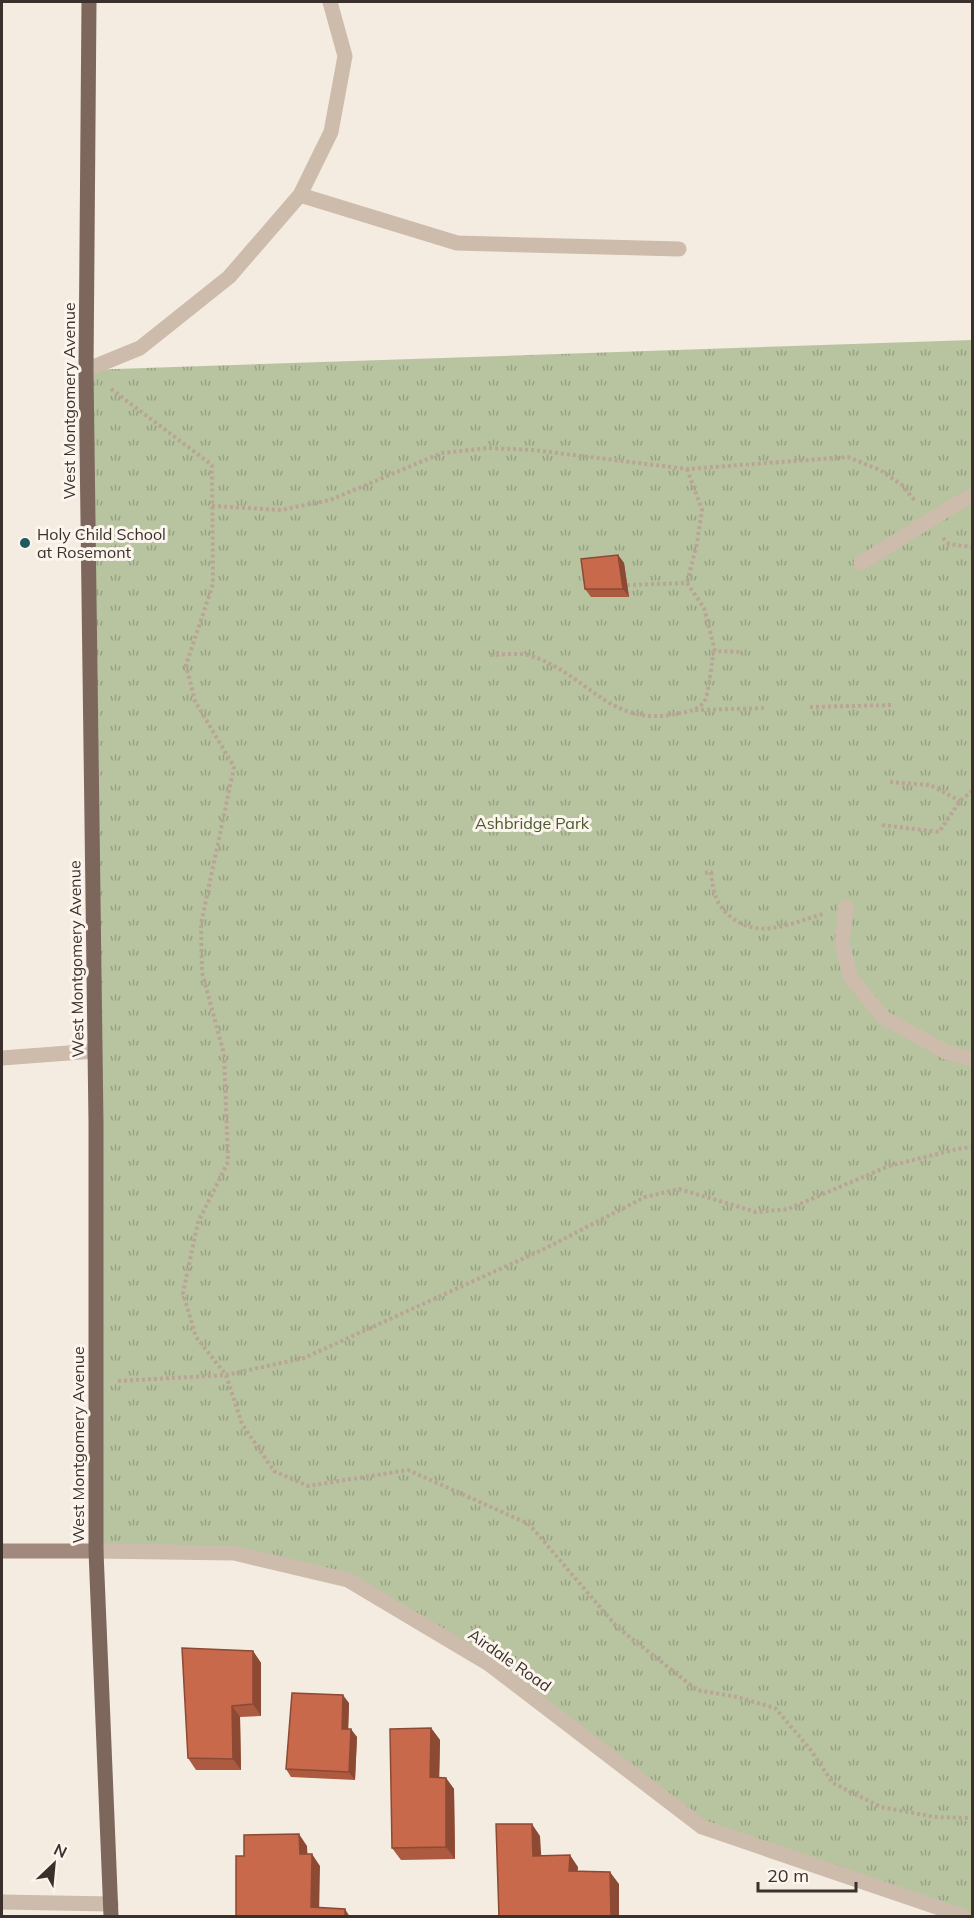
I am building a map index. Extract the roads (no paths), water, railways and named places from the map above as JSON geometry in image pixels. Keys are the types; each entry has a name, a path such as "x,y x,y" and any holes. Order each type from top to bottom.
{"main road":[{"name":"West Montgomery Avenue","path":"89,2 86,370 95,1052 96,1551 111,1910"}],"street":[{"path":"86,370 140,348 229,278 300,195 332,132 345,56 330,2"},
{"path":"300,195 457,243 679,249"},
{"path":"861,563 972,496"},
{"path":"846,907 842,944 851,978 884,1018 946,1052 972,1059"},
{"path":"2,1058 95,1052"},
{"name":"Airdale Road","path":"2,1551 234,1553 348,1580 489,1664 702,1827 963,1917"},
{"path":"2,1902 111,1910"}],"place":[{"name":"Holy Child School at Rosemont","path":"25,543"}],"park label":[{"name":"Ashbridge Park","path":"532,823"}]}
